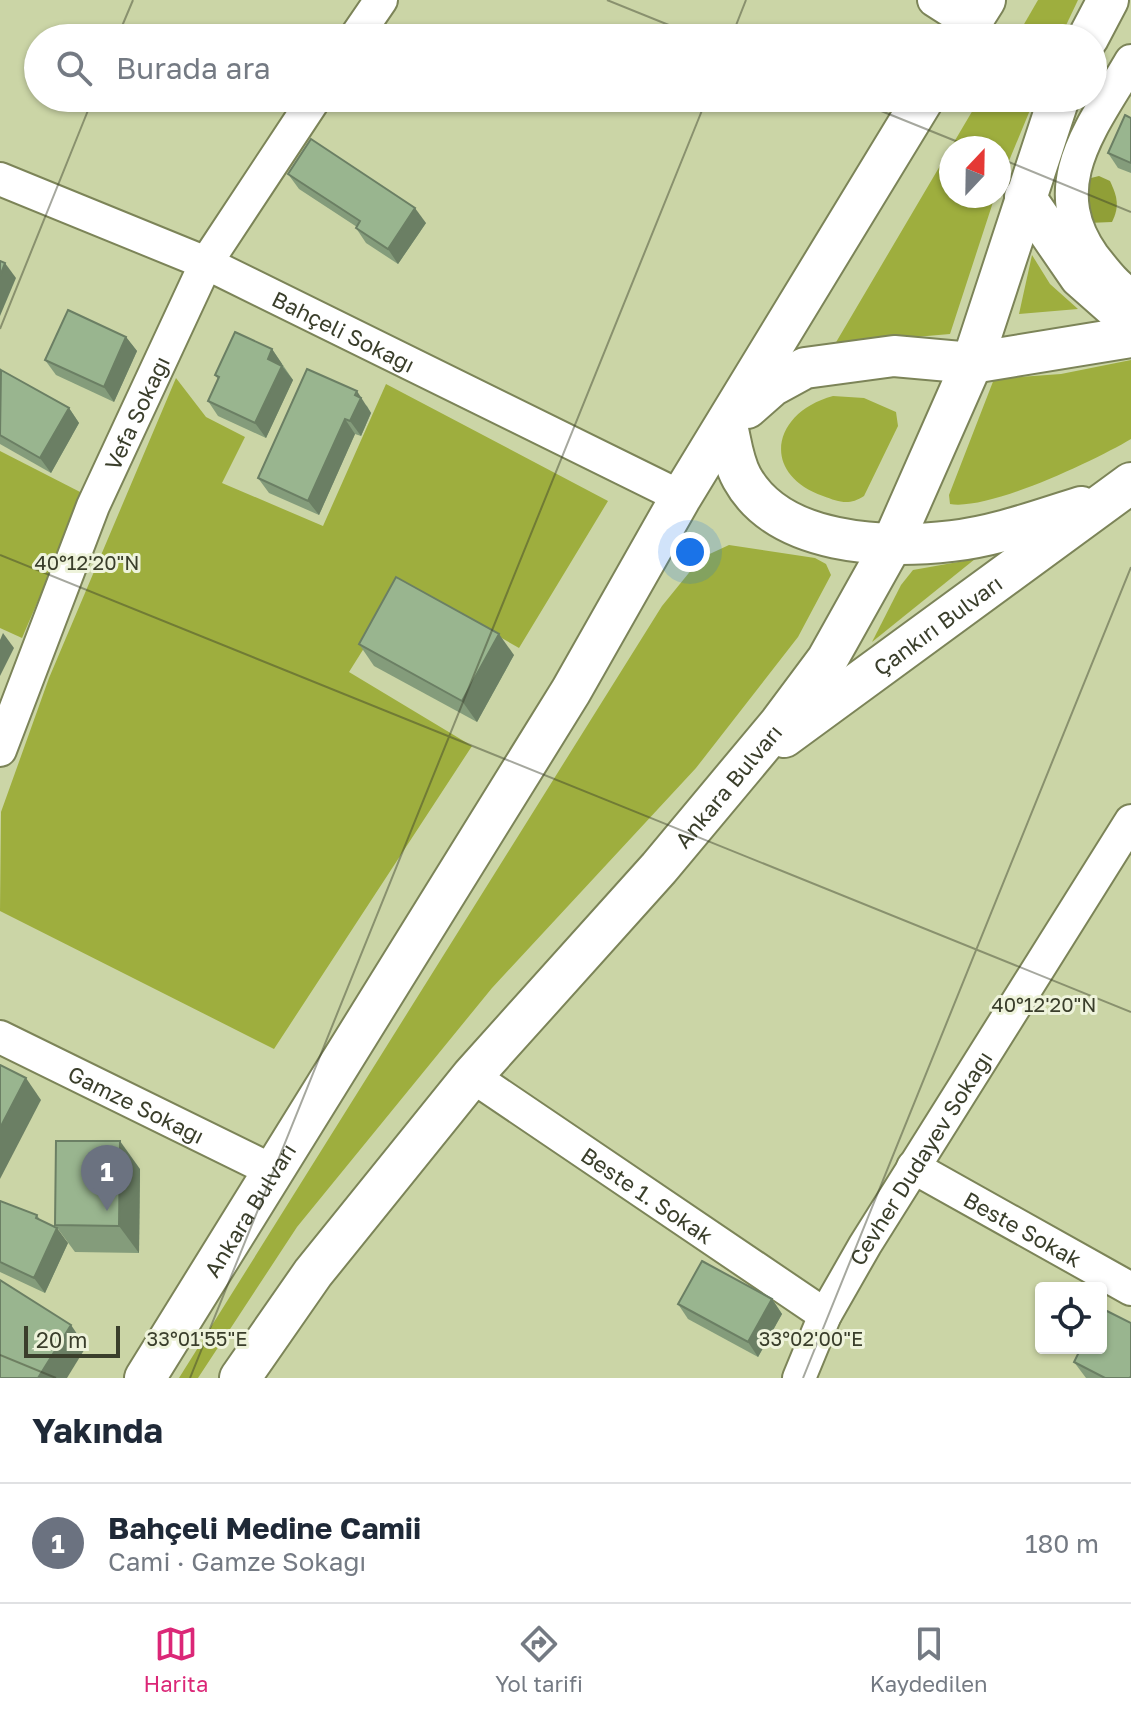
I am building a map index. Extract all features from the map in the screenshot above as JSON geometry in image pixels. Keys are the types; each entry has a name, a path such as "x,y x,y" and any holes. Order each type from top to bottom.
{"main road":[{"path":"1095,24 1108,0"},
{"name":"Ankara Bulvarı","path":"145,1378 571,691 681,497 916,112"},
{"name":"Ankara Bulvarı","path":"240,1378 313,1273 472,1076 659,868 827,660 893,542 972,363 1054,112"},
{"path":"1025,197 1080,277 1131,322"},
{"path":"1121,490 982,535 953,541 893,542 819,533 770,511 741,476 727,425 772,386 805,368 894,356 972,363 1131,337"},
{"name":"Çankırı Bulvarı","path":"742,767 1121,490"}],"street":[{"path":"934,0 972,20"},
{"path":"1107,105 1131,61"},
{"name":"Vefa Sokağı","path":"0,750 93,506 206,263 306,112"},
{"path":"1103,112 1071,175 1069,197 1085,245 1111,280 1131,295"},
{"name":"Bahçeli Sokağı","path":"0,179 206,263 681,497"},
{"name":"Cevher Dudayev Sokağı","path":"799,1378 825,1315 913,1167 1131,821"},
{"name":"Gamze Sokağı","path":"0,1037 273,1171"},
{"name":"Beste 1. Sokak","path":"472,1076 825,1315"},
{"name":"Beste Sokak","path":"913,1167 1131,1289"}],"green space":[{"path":"1038,0 1078,0 1067,24 1024,24"},
{"path":"972,112 1029,112 1011,156 1011,136 958,136"},
{"path":"939,168 939,208 991,208 950,334 835,344"},
{"path":"1099,176 1110,181 1116,196 1116,211 1112,222 1088,223 1087,179"},
{"path":"1032,255 1050,284 1078,309 1019,314"},
{"path":"1131,360 1131,439 1069,471 1015,492 990,500 950,504 949,495 994,379 1061,374"},
{"path":"176,378 206,417 245,437 222,483 323,526 386,384 608,501 519,648 405,583 349,672 472,746 274,1049 0,911 1,812 49,678"},
{"path":"833,396 864,398 896,412 898,426 864,496 849,502 829,498 803,486 789,473 782,458 782,443 797,415"},
{"path":"0,451 84,494 22,638 0,628"},
{"path":"729,545 815,558 826,564 831,575 798,637 696,768 492,988 297,1227 198,1378 179,1378 662,606 701,558"},
{"path":"975,559 872,642 901,585 913,570"}],"building":[{"path":"1125,115 1131,118 1131,163 1108,153"},
{"path":"311,139 415,208 388,249 356,228 360,221 288,174"},
{"path":"68,310 126,337 104,387 45,360"},
{"path":"235,332 272,349 268,359 282,366 255,423 208,401 219,377 215,375"},
{"path":"307,369 357,391 355,395 361,398 350,421 345,419 308,501 258,478"},
{"path":"1,370 69,408 40,458 0,435"},
{"path":"396,577 499,634 462,701 359,644"},
{"path":"0,1065 26,1078 0,1128"},
{"path":"56,1141 120,1141 119,1226 55,1225"},
{"path":"0,1201 37,1215 36,1218 57,1228 34,1278 0,1262"},
{"path":"702,1261 772,1299 748,1342 678,1304"},
{"path":"0,1280 71,1325 38,1378 0,1378"},
{"path":"1107,1311 1131,1323 1130,1378 1105,1378 1074,1362 1078,1354 1107,1354"}],"place":[{"name":"Bahçeli Medine Camii","path":"107,1211"}]}
